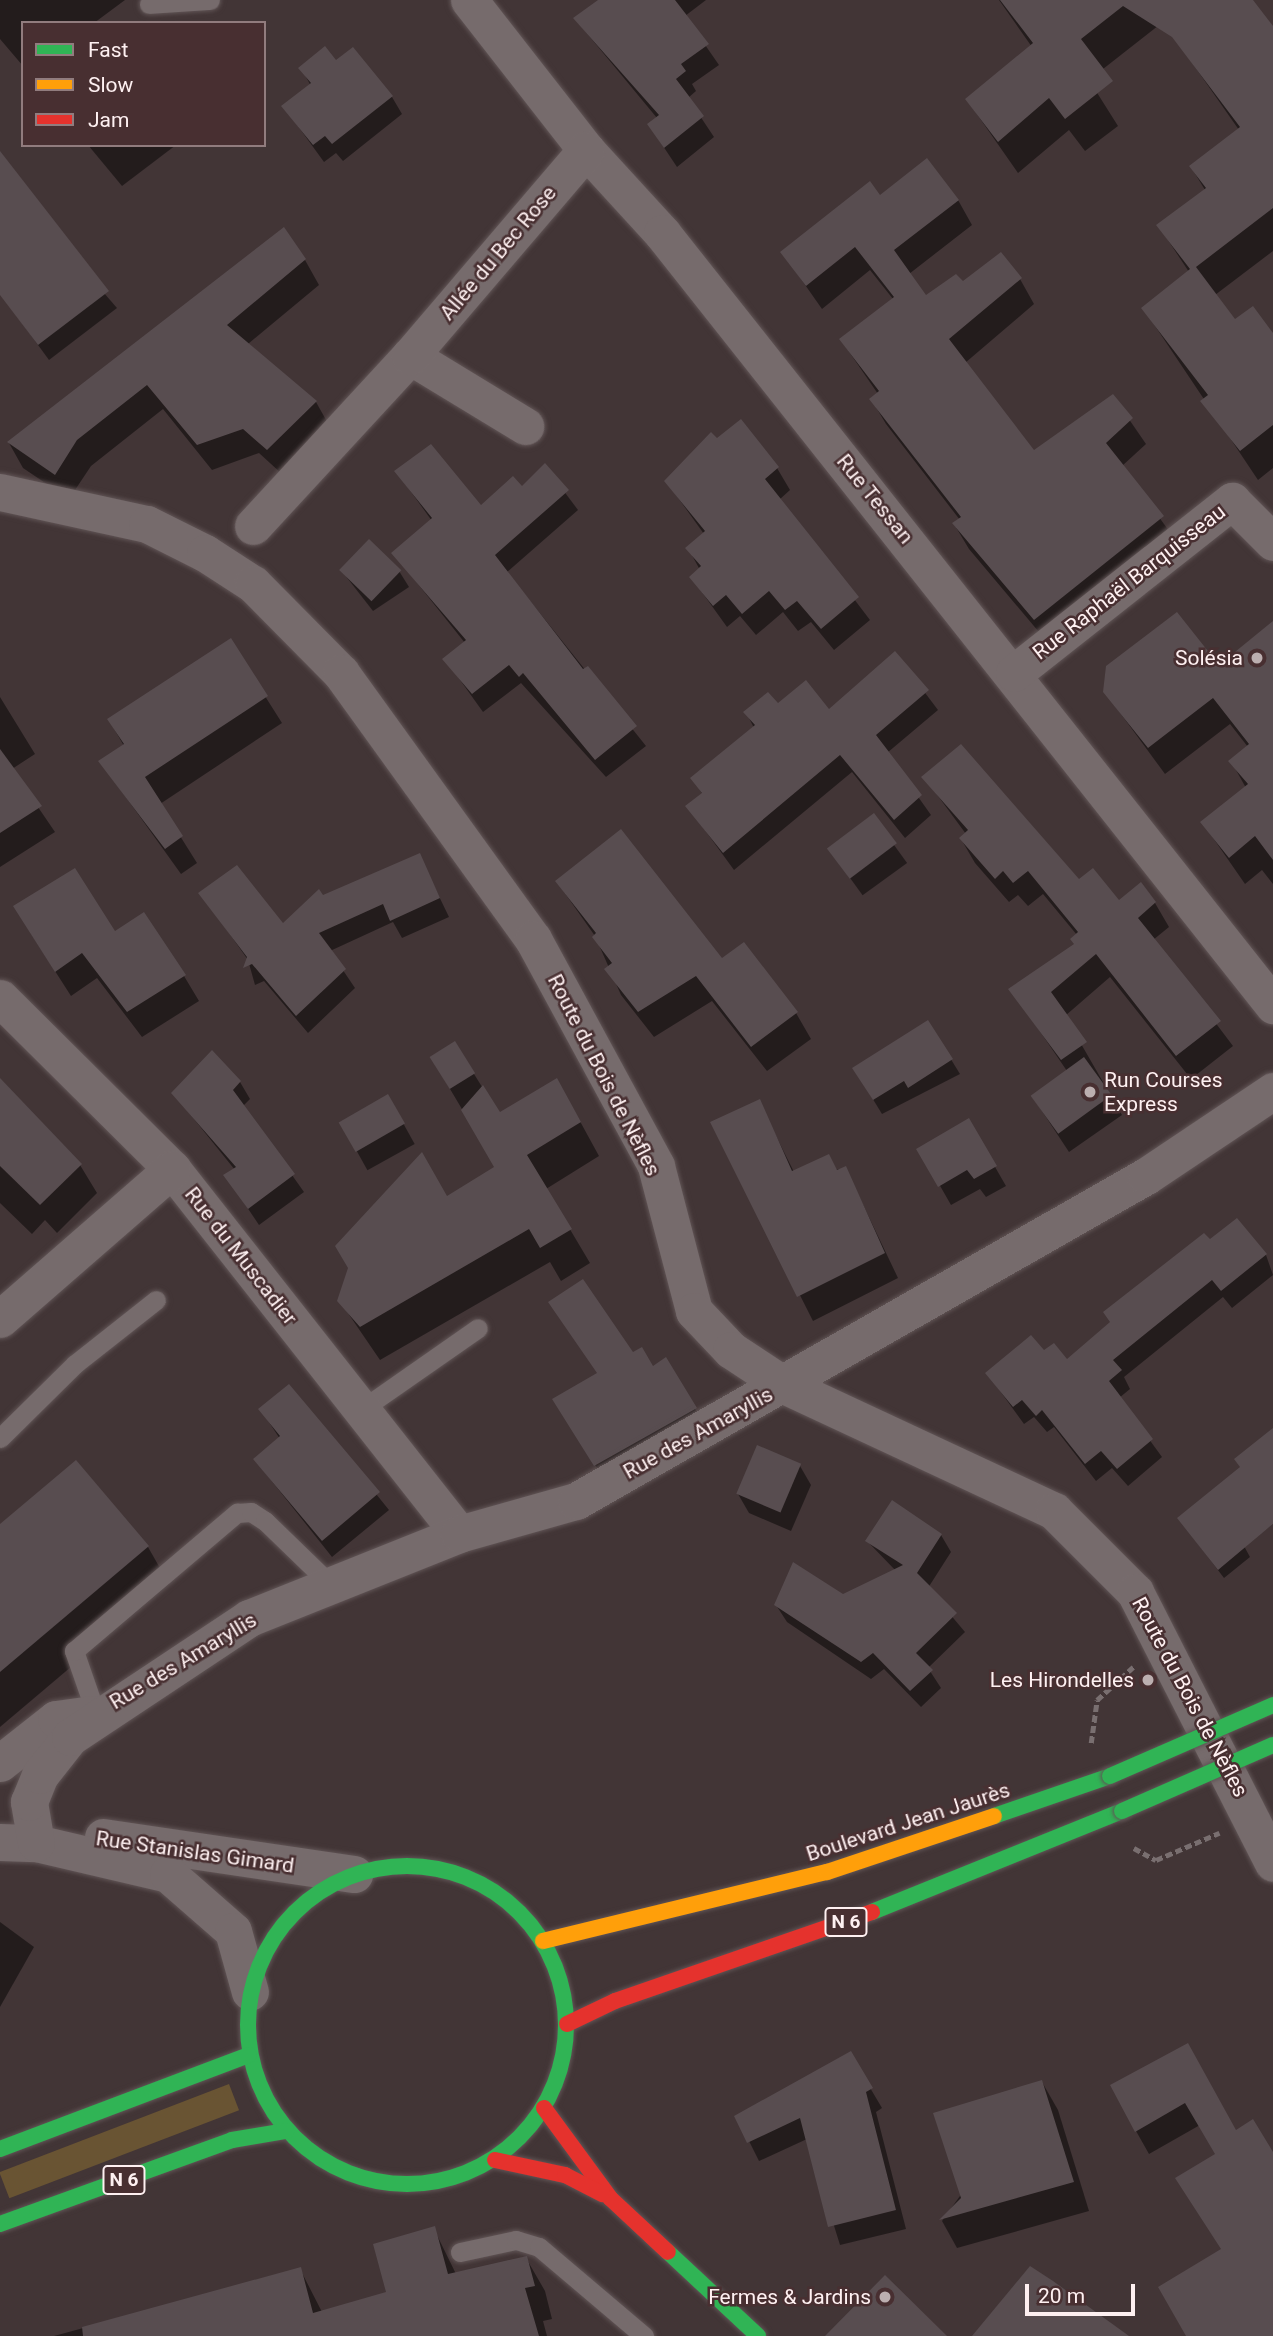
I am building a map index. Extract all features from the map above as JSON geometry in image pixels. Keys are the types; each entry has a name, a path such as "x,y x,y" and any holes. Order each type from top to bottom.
{"main road":[{"name":"Boulevard Jean Jaurès","path":"543,1941 827,1872 1110,1776 1273,1705"},
{"name":"N 6","path":"567,2024 615,2001 853,1920 1122,1811 1273,1745"},
{"path":"407,1864 461,1874 508,1900 543,1941 561,1981 567,2024 544,2108 495,2160 427,2184 375,2183 326,2164 286,2131 262,2096 249,2055 250,1992 270,1941 307,1900 354,1874 407,1864"},
{"path":"0,2149 249,2055"},
{"path":"544,2108 610,2198 758,2336"},
{"name":"N 6","path":"8,2222 232,2140 286,2131"},
{"path":"495,2160 565,2175 610,2198"}],"street":[{"name":"Rue Tessan","path":"469,0 586,150 662,233 1014,673 1273,1005"},
{"name":"Allée du Bec Rose","path":"253,526 410,356 586,150"},
{"path":"410,356 524,426"},
{"name":"Route du Bois de Nèfles","path":"0,492 147,524 205,553 253,584 341,673 533,939 656,1166 694,1311 731,1350 784,1385 1054,1511 1135,1592 1273,1863"},
{"name":"Rue Raphaël Barquisseau","path":"1014,673 1233,501 1273,542"},
{"name":"Rue du Muscadier","path":"0,999 172,1169 459,1534"},
{"name":"Rue des Amaryllis","path":"36,1843 29,1801 40,1775 96,1714 249,1618 459,1534 576,1501 784,1385 1146,1176 1273,1091"},
{"path":"0,1319 172,1169"},
{"name":"Rue des Amaryllis","path":"0,1763 56,1719 96,1714"},
{"name":"Rue Stanislas Gimard","path":"0,1842 36,1843 118,1838 354,1874"},
{"name":"Rue Stanislas Gimard","path":"36,1843 168,1874 233,1931 250,1992"}],"lane":[{"path":"149,4 210,0"},
{"path":"0,1438 75,1364 156,1300"},
{"path":"362,1409 478,1328"},
{"path":"96,1714 74,1651 237,1513 251,1512 265,1521 331,1585"},
{"path":"0,2238 8,2222"},
{"path":"460,2252 516,2240 539,2247 644,2336"}],"path":[{"path":"1091,1747 1097,1700 1123,1672 1146,1660"},
{"path":"1124,1843 1156,1860 1230,1828"}],"shaded area":[{"path":"229,2084 239,2110 9,2198 0,2172"}],"building":[{"path":"598,0 675,0 709,44 681,64 686,71 676,79 704,116 664,148 647,124 659,115 573,18"},
{"path":"1000,0 1253,0 1273,26 1273,208 1196,267 1235,319 1253,306 1273,333 1273,425 1240,451 1200,401 1208,395 1141,308 1190,269 1156,225 1206,188 1189,166 1240,127 1172,37 1123,6 1081,39 1113,81 1065,119 1049,98 998,142 965,99 1033,43"},
{"path":"325,46 336,60 353,47 393,96 332,144 325,136 313,145 281,106 311,83 298,68"},
{"path":"0,151 109,291 38,345 0,295"},
{"path":"927,158 959,200 894,250 926,295 956,274 963,281 1001,252 1022,278 949,339 1034,450 1113,394 1133,418 1106,443 1164,516 1034,620 952,523 961,517 869,399 879,391 839,339 894,297 855,247 806,286 780,252 870,181 880,195"},
{"path":"284,227 306,259 227,325 317,401 267,450 243,429 197,445 147,385 77,440 55,475 7,442"},
{"path":"741,419 779,467 765,479 859,597 821,629 797,601 785,610 769,591 742,614 726,595 713,606 689,577 701,566 685,548 705,531 664,481 711,432 717,438"},
{"path":"431,444 481,505 513,476 522,486 545,463 569,490 495,555 583,669 588,666 637,726 595,760 523,673 519,677 509,665 472,694 442,659 466,640 391,553 432,518 394,471"},
{"path":"369,539 401,570 371,601 339,570"},
{"path":"1177,612 1219,665 1273,621 1273,860 1255,836 1229,858 1200,822 1248,784 1228,761 1249,744 1213,698 1148,748 1103,692 1106,666"},
{"path":"231,638 268,696 145,777 183,836 165,849 98,761 124,744 107,719"},
{"path":"895,651 929,690 876,735 922,795 894,820 840,755 723,853 685,806 702,793 690,778 755,725 743,712 768,692 778,703 806,680 829,709"},
{"path":"961,744 1079,879 1093,868 1119,900 1141,882 1156,902 1138,918 1221,1021 1176,1056 1096,954 1051,992 1087,1042 1061,1060 1008,989 1074,944 1070,939 1078,932 1028,871 1013,883 1003,871 995,879 959,838 968,830 921,777"},
{"path":"0,749 42,806 0,833"},
{"path":"874,813 897,843 850,879 827,849"},
{"path":"621,829 722,958 744,942 798,1012 751,1047 696,976 638,1012 604,969 612,963 592,937 596,933 555,881"},
{"path":"420,853 440,898 390,921 383,904 319,933 346,969 296,1016 252,964 243,968 247,957 198,893 237,865 283,923 319,889 323,895"},
{"path":"75,868 115,931 144,912 186,975 127,1012 82,953 55,972 13,906"},
{"path":"928,1020 953,1059 908,1088 904,1081 873,1100 852,1068"},
{"path":"455,1041 475,1073 450,1089 430,1057"},
{"path":"212,1050 241,1081 233,1090 295,1174 248,1209 223,1175 236,1167 171,1093"},
{"path":"1084,1057 1112,1095 1058,1134 1031,1096"},
{"path":"0,1078 82,1164 40,1205 0,1166"},
{"path":"557,1078 581,1122 527,1155 572,1229 540,1248 529,1229 360,1327 337,1301 348,1268 335,1246 422,1152 447,1196 494,1167 461,1110 483,1085 500,1112"},
{"path":"388,1094 405,1123 356,1152 339,1122"},
{"path":"760,1099 792,1171 829,1154 837,1170 846,1166 885,1253 797,1297 710,1122"},
{"path":"969,1118 997,1166 974,1179 967,1170 938,1187 916,1149"},
{"path":"1237,1218 1267,1254 1221,1291 1212,1280 1113,1360 1122,1370 1109,1381 1153,1439 1117,1469 1101,1451 1085,1464 1042,1410 1036,1416 1022,1400 1013,1407 985,1373 1031,1335 1044,1350 1054,1343 1067,1359 1110,1322 1103,1312 1204,1233 1210,1239"},
{"path":"583,1279 633,1352 642,1347 653,1366 666,1357 697,1408 594,1466 552,1399 597,1373 548,1302"},
{"path":"289,1384 380,1492 322,1541 253,1459 280,1436 258,1409"},
{"path":"1273,1428 1273,1524 1218,1570 1177,1518 1240,1467 1234,1459"},
{"path":"757,1445 801,1464 780,1513 736,1494"},
{"path":"76,1460 149,1546 0,1672 0,1524"},
{"path":"892,1500 942,1534 917,1573 957,1613 916,1653 933,1670 910,1691 873,1653 861,1662 774,1605 793,1562 843,1594 903,1565 865,1541"},
{"path":"1188,2043 1236,2130 1253,2119 1273,2152 1273,2336 1186,2336 1158,2287 1221,2249 1175,2178 1215,2154 1185,2103 1135,2132 1110,2085"},
{"path":"851,2051 873,2088 866,2092 896,2210 828,2227 800,2118 747,2143 734,2116"},
{"path":"1042,2080 1074,2182 939,2220 961,2198 933,2113"},
{"path":"435,2226 448,2274 527,2256 535,2286 525,2288 539,2336 83,2336 82,2327 301,2267 313,2313 386,2292 373,2244"},
{"path":"1030,2266 1053,2281 1129,2336 972,2336"},
{"name":"Fermes & Jardins","path":"885,2275 947,2336 825,2336"}],"traffic: fast":[{"path":"1110,1776 1273,1705"},
{"path":"1122,1811 1273,1745"},
{"path":"994,1816 1110,1776"},
{"path":"872,1912 1122,1811"},
{"path":"407,1866 438,1869 468,1878 508,1902 530,1924 554,1964 563,1994 566,2025 563,2056 554,2086 530,2126 508,2148 468,2172 438,2181 407,2184 376,2181 346,2172 306,2148 284,2126 260,2086 251,2056 248,2025 251,1994 260,1964 284,1924 306,1902 346,1878 376,1869 407,1866"},
{"path":"0,2149 249,2055"},
{"path":"0,2224 232,2140 286,2131"},
{"path":"668,2252 758,2336"}],"traffic: slow":[{"path":"543,1941 827,1872 994,1816"}],"traffic: jam":[{"path":"567,2024 615,2001 872,1912"},
{"path":"544,2108 610,2198 668,2252"},
{"path":"495,2160 565,2175 602,2194"}],"place":[{"name":"Solésia","path":"1257,658"},
{"name":"Run Courses Express","path":"1090,1092"},
{"name":"Les Hirondelles","path":"1148,1680"},
{"name":"Fermes & Jardins","path":"885,2297"}]}
